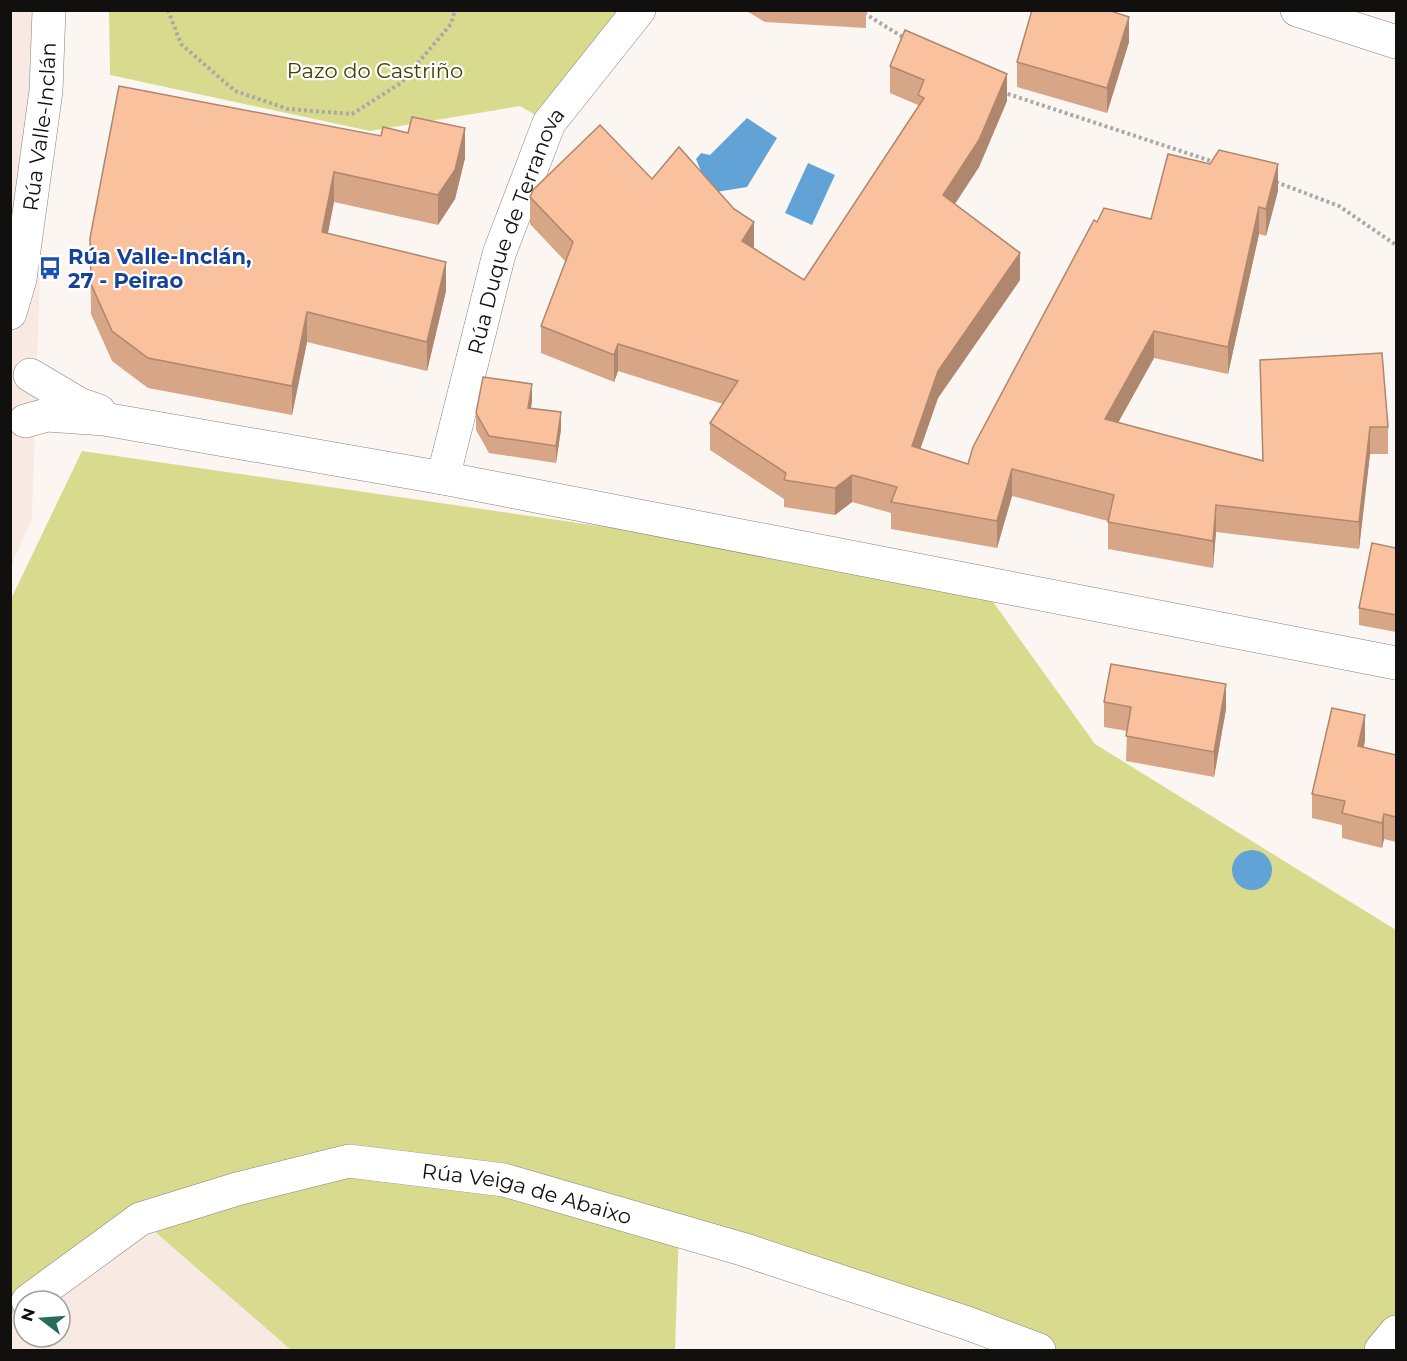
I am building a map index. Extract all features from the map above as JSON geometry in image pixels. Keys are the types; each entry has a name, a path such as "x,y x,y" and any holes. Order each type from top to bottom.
{"main road":[{"name":"Rúa Valle-Inclán","path":"10,313 20,279 46,91 49,10"},
{"name":"Rúa Duque de Terranova","path":"443,478 499,254 549,123 639,10"},
{"path":"1297,10 1396,42"},
{"path":"20,365 79,404 135,425"},
{"path":"18,426 34,399 20,365"},
{"path":"18,426 47,415 135,425 443,478 1396,663"},
{"name":"Rúa Veiga de Abaixo","path":"44,1289 140,1219 237,1190 349,1161 504,1180 742,1248 968,1323 1039,1350"},
{"path":"1381,1350 1396,1332"}],"path":[{"path":"168,10 181,44 235,91 288,109 352,114 401,83 451,24 455,10"},
{"path":"859,10 915,44"},
{"path":"995,90 1216,163"},
{"path":"1272,180 1339,206 1396,245"}],"shaded area":[{"path":"11,11 46,11 47,60 32,518 11,567"},
{"path":"140,1219 291,1350 11,1350 10,1315 12,1314 12,1349 72,1349 72,1289 46,1289"}],"green space":[{"name":"Pazo do Castriño","path":"109,11 639,11 549,123 520,106 370,131 110,75"},
{"path":"82,451 978,581 1095,744 1396,930 1396,1332 1381,1350 1033,1350 679,1231 675,1350 291,1350 154,1231 94,1252 45,1289 12,1289 11,1315 10,601"}],"water":[{"path":"747,118 777,138 747,187 710,193 696,159 701,153 710,155"},
{"path":"808,163 835,175 812,225 785,213"},
{"path":"1252,850 1260,851 1266,856 1271,862 1271,878 1266,884 1260,889 1252,890 1244,889 1238,884 1233,878 1232,870 1233,862 1238,856 1244,851"}],"building":[{"path":"1032,10 1108,10 1129,17 1107,88 1017,62"},
{"path":"905,30 1007,74 979,140 943,195 1020,253 938,371 912,446 968,464 973,447 1094,220 1097,222 1104,208 1151,219 1168,154 1210,164 1219,150 1278,164 1266,209 1259,207 1228,347 1154,331 1105,419 1263,461 1260,360 1382,353 1388,427 1370,427 1359,522 1216,505 1213,541 1108,522 1114,495 1012,469 997,521 891,502 897,487 852,475 835,488 784,480 786,473 710,423 738,381 618,344 614,355 541,326 573,242 530,197 533,190 600,125 652,179 679,147 734,209 754,222 742,241 804,280 924,98 918,95 924,80 890,66"},
{"path":"119,86 381,136 383,127 408,133 412,117 465,128 455,170 438,195 334,172 322,232 446,262 427,342 307,312 292,386 148,358 112,331 91,284 90,238"},
{"path":"483,377 532,384 528,408 561,412 556,446 489,436 476,413"},
{"path":"1372,543 1396,548 1396,615 1359,608"},
{"path":"1111,664 1226,684 1214,752 1126,736 1131,707 1104,702"},
{"path":"1332,708 1365,715 1358,746 1396,755 1396,817 1384,814 1382,823 1342,813 1345,801 1312,794"}],"place":[{"name":"Rúa Valle-Inclán, 27 - Peirao","path":"50,268"}]}
